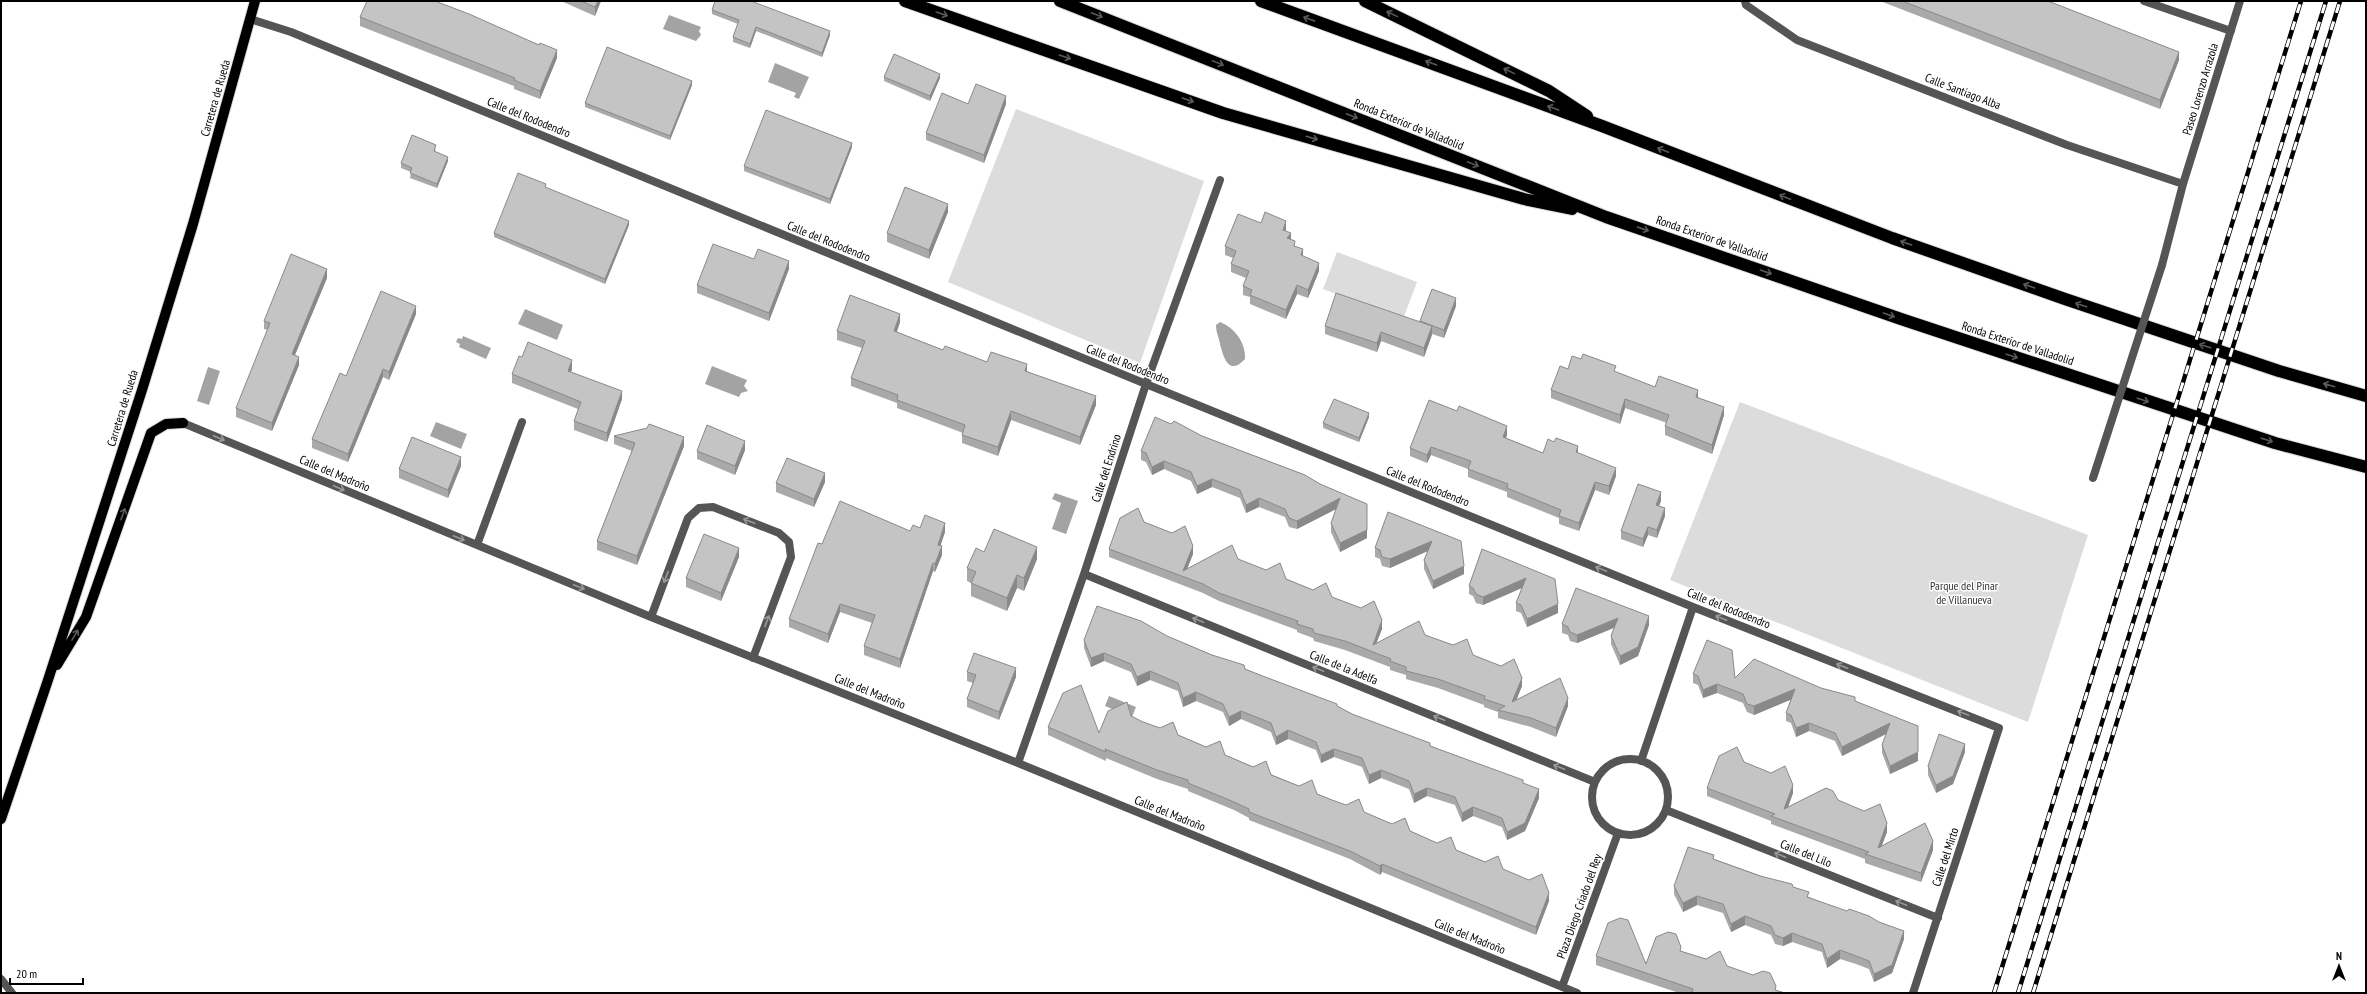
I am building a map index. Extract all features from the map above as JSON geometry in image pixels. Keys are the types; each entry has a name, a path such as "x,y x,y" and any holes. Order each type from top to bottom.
{"highway":[{"path":"905,1 1224,112 1524,199 1606,217"},
{"name":"Ronda Exterior de Valladolid","path":"1060,1 1606,217 2080,379 2275,443 2366,468"},
{"path":"1261,1 1602,126 1907,244 2279,371 2366,396"},
{"path":"1365,1 1550,91 1602,126"}],"main road":[{"name":"Carretera de Rueda","path":"1,819 48,680 142,390 192,224 255,1"},
{"path":"48,680 86,617 151,433 166,424 183,423"}],"street":[{"name":"Calle Santiago Alba","path":"1745,1 1746,5 1797,40 2067,145 2183,184"},
{"path":"2144,1 2231,31"},
{"name":"Paseo Lorenzo Arrazola","path":"2093,478 2162,265 2183,184 2240,1"},
{"name":"Calle del Rododendro","path":"250,19 298,35 1693,607 1999,728"},
{"name":"Calle del Endrino","path":"1018,763 1084,574 1146,384 1220,180"},
{"path":"477,545 522,422"},
{"name":"Calle del Madroño","path":"183,423 651,617 1018,763 1576,993"},
{"path":"651,617 688,518 699,508 713,507 779,533 789,542 791,557 753,658"},
{"name":"Calle de la Adelfa","path":"1084,574 1595,782"},
{"path":"1641,761 1693,607"},
{"name":"Calle del Mirto","path":"1912,993 1938,918 1999,728"},
{"path":"1628,759 1641,761 1655,768 1665,780 1668,795 1666,810 1660,820 1647,831 1630,835 1618,833 1607,827 1598,818 1592,794 1595,782 1603,770 1614,762 1628,759"},
{"name":"Calle del Lilo","path":"1666,810 1938,918"},
{"name":"Plaza Diego Criado del Rey","path":"1562,987 1618,833"},
{"path":"1,979 12,993"}],"green space":[{"path":"1016,109 1204,181 1140,363 948,282"},
{"path":"1337,252 1417,282 1403,319 1323,289"},
{"name":"Parque del Pinar de Villanueva","path":"1740,402 2088,535 2028,722 1670,580"}],"shaded area":[{"path":"669,15 701,27 699,31 701,35 696,41 663,29"},
{"path":"775,63 809,77 799,99 794,97 796,93 768,82"},
{"path":"525,309 563,325 557,340 518,324"},
{"path":"1220,322 1235,332 1244,347 1245,359 1235,366 1228,364 1223,355 1216,328 1216,325"},
{"path":"463,336 491,348 486,359 459,347 460,344 456,342 458,338 462,339"},
{"path":"712,366 747,380 744,386 748,391 741,393 739,397 705,384"},
{"path":"208,367 220,371 209,405 197,401"},
{"path":"436,422 467,434 461,449 430,436"},
{"path":"1055,493 1078,501 1066,534 1052,529 1061,503 1052,499"},
{"path":"1109,696 1136,707 1132,717 1105,706"}],"building":[{"path":"367,1 435,1 469,14 539,45 540,43 557,50 540,91 514,80 515,78 360,17"},
{"path":"581,1 598,1 595,7"},
{"path":"715,1 751,1 830,31 822,53 756,27 750,44 733,37 739,20 712,10"},
{"path":"1902,1 2048,1 2179,52 2160,100"},
{"path":"607,47 692,81 670,136 585,103"},
{"path":"894,54 940,74 930,96 884,77"},
{"path":"976,84 1006,96 984,155 926,133 942,93 968,104"},
{"path":"766,110 852,143 830,199 744,166"},
{"path":"412,135 436,145 434,151 448,157 437,184 410,173 412,168 401,163"},
{"path":"518,173 546,184 545,187 629,221 605,279 494,233"},
{"path":"905,187 948,204 929,250 887,233"},
{"path":"1265,212 1286,221 1283,230 1291,233 1287,238 1295,241 1294,246 1303,249 1301,255 1319,263 1308,290 1297,285 1286,310 1250,295 1252,290 1243,286 1249,271 1231,264 1236,251 1225,246 1238,214 1261,223"},
{"path":"713,244 754,259 758,249 789,261 769,313 697,285"},
{"path":"291,254 327,269 292,354 299,357 272,423 236,408 270,323 264,321"},
{"path":"1432,289 1456,298 1444,330 1420,321"},
{"path":"381,291 416,306 389,372 383,369 348,454 312,439 340,373 346,376"},
{"path":"1336,293 1432,326 1424,348 1381,332 1377,343 1325,326"},
{"path":"850,295 900,314 894,331 943,350 945,346 987,362 991,352 1027,364 1025,371 1096,396 1080,437 1011,411 998,447 962,435 965,425 897,400 898,395 851,378 865,341 837,331"},
{"path":"528,342 572,360 568,371 622,391 607,433 574,421 581,402 512,374 519,356 522,357"},
{"path":"1583,354 1616,366 1614,371 1655,387 1659,376 1698,390 1696,397 1724,407 1712,445 1665,426 1669,415 1625,399 1620,415 1551,390 1560,366 1568,369 1572,356 1581,359"},
{"path":"1334,399 1369,413 1359,438 1323,423"},
{"path":"1429,400 1457,411 1459,406 1507,426 1503,437 1543,453 1548,439 1554,442 1556,438 1578,446 1576,452 1616,468 1609,486 1595,482 1579,523 1559,516 1561,510 1507,488 1508,484 1468,469 1471,461 1431,447 1427,455 1410,448"},
{"path":"1155,417 1171,424 1174,421 1202,436 1305,475 1320,484 1367,504 1367,530 1340,543 1331,523 1340,498 1297,521 1289,518 1285,509 1259,498 1246,505 1240,490 1212,479 1197,486 1191,472 1164,461 1152,467 1146,453 1141,451"},
{"path":"649,424 684,437 637,556 597,541 635,443 614,436 647,428"},
{"path":"707,425 745,441 735,466 697,451"},
{"path":"412,437 461,457 448,490 399,469"},
{"path":"787,458 825,473 814,499 776,483"},
{"path":"1638,484 1661,492 1656,505 1665,508 1657,530 1648,527 1643,539 1621,531"},
{"path":"840,501 910,531 913,525 920,528 925,515 945,523 938,545 942,546 935,564 933,563 900,659 864,646 875,615 840,604 828,634 789,619 818,543 822,544"},
{"path":"1138,508 1144,522 1172,533 1185,526 1193,546 1183,571 1232,545 1238,559 1266,570 1280,563 1286,579 1313,590 1326,583 1332,597 1361,608 1374,601 1382,620 1373,645 1419,621 1425,635 1453,645 1467,639 1473,655 1501,666 1514,659 1522,678 1512,702 1560,678 1568,698 1556,728 1531,718 1498,710 1505,706 1484,699 1485,696 1438,679 1406,671 1406,667 1390,661 1391,659 1345,641 1314,633 1313,629 1297,624 1298,621 1219,593 1203,584 1109,549 1120,518"},
{"path":"1388,512 1461,541 1464,566 1433,581 1424,560 1432,541 1390,559 1382,557 1380,550 1375,548"},
{"path":"994,529 1037,547 1024,578 1017,575 1007,598 971,583 976,572 967,568 976,548 984,552"},
{"path":"704,534 739,548 721,593 686,578"},
{"path":"1482,549 1555,579 1558,604 1527,619 1521,605 1516,603 1526,578 1483,597 1476,594 1473,588 1469,586"},
{"path":"1576,588 1649,616 1638,647 1620,656 1611,636 1618,618 1577,635 1570,632 1568,627 1562,624"},
{"path":"1097,606 1141,621 1167,636 1212,655 1244,665 1245,669 1337,704 1337,706 1352,714 1430,743 1430,746 1523,780 1523,783 1539,789 1525,823 1507,832 1502,818 1473,807 1462,813 1455,797 1427,788 1414,794 1409,781 1381,770 1369,775 1362,758 1334,749 1321,755 1316,742 1288,730 1276,737 1271,723 1241,711 1229,717 1223,704 1196,692 1183,698 1178,683 1150,671 1137,677 1131,664 1104,653 1091,658 1084,640"},
{"path":"1707,640 1732,650 1735,678 1754,659 1821,688 1855,697 1855,701 1918,726 1918,752 1890,766 1882,745 1890,723 1842,747 1835,733 1809,723 1796,728 1791,715 1786,713 1795,689 1754,706 1747,704 1743,694 1717,684 1703,690 1698,676 1693,674"},
{"path":"974,653 1016,668 999,712 967,699 976,675 967,672"},
{"path":"1081,685 1099,733 1108,711 1127,702 1131,716 1143,722 1160,728 1173,722 1178,735 1206,747 1220,741 1225,755 1253,767 1266,761 1271,775 1299,786 1312,780 1317,794 1346,805 1359,799 1364,812 1392,824 1405,818 1410,831 1437,843 1451,837 1456,850 1485,862 1498,856 1503,869 1529,880 1542,874 1549,893 1536,927 1382,864 1380,866 1350,851 1249,812 1249,809 1188,783 1188,780 1157,770 1105,749 1106,752 1048,727 1063,693"},
{"path":"1939,734 1965,744 1953,776 1936,785 1928,766"},
{"path":"1737,747 1744,762 1771,773 1785,766 1793,785 1784,809 1826,788 1833,791 1838,800 1864,811 1880,804 1887,823 1878,848 1925,823 1933,841 1921,873 1865,854 1869,852 1771,816 1775,814 1707,788 1719,756"},
{"path":"1688,847 1714,855 1713,859 1760,876 1792,884 1793,887 1809,892 1807,897 1847,911 1849,909 1869,916 1879,922 1904,931 1892,965 1874,974 1869,961 1840,950 1827,959 1822,944 1792,933 1783,938 1775,935 1771,926 1745,916 1731,924 1723,904 1697,896 1683,903 1674,886"},
{"path":"1620,918 1628,920 1646,964 1656,937 1668,932 1676,934 1681,947 1680,951 1706,959 1720,951 1727,966 1753,975 1763,971 1770,973 1776,986 1775,990 1785,993 1692,993 1693,989 1596,956 1608,923"}],"railway":[{"path":"1994,993 2301,1"},
{"path":"2018,993 2326,1"},
{"path":"2033,993 2340,1"}]}
